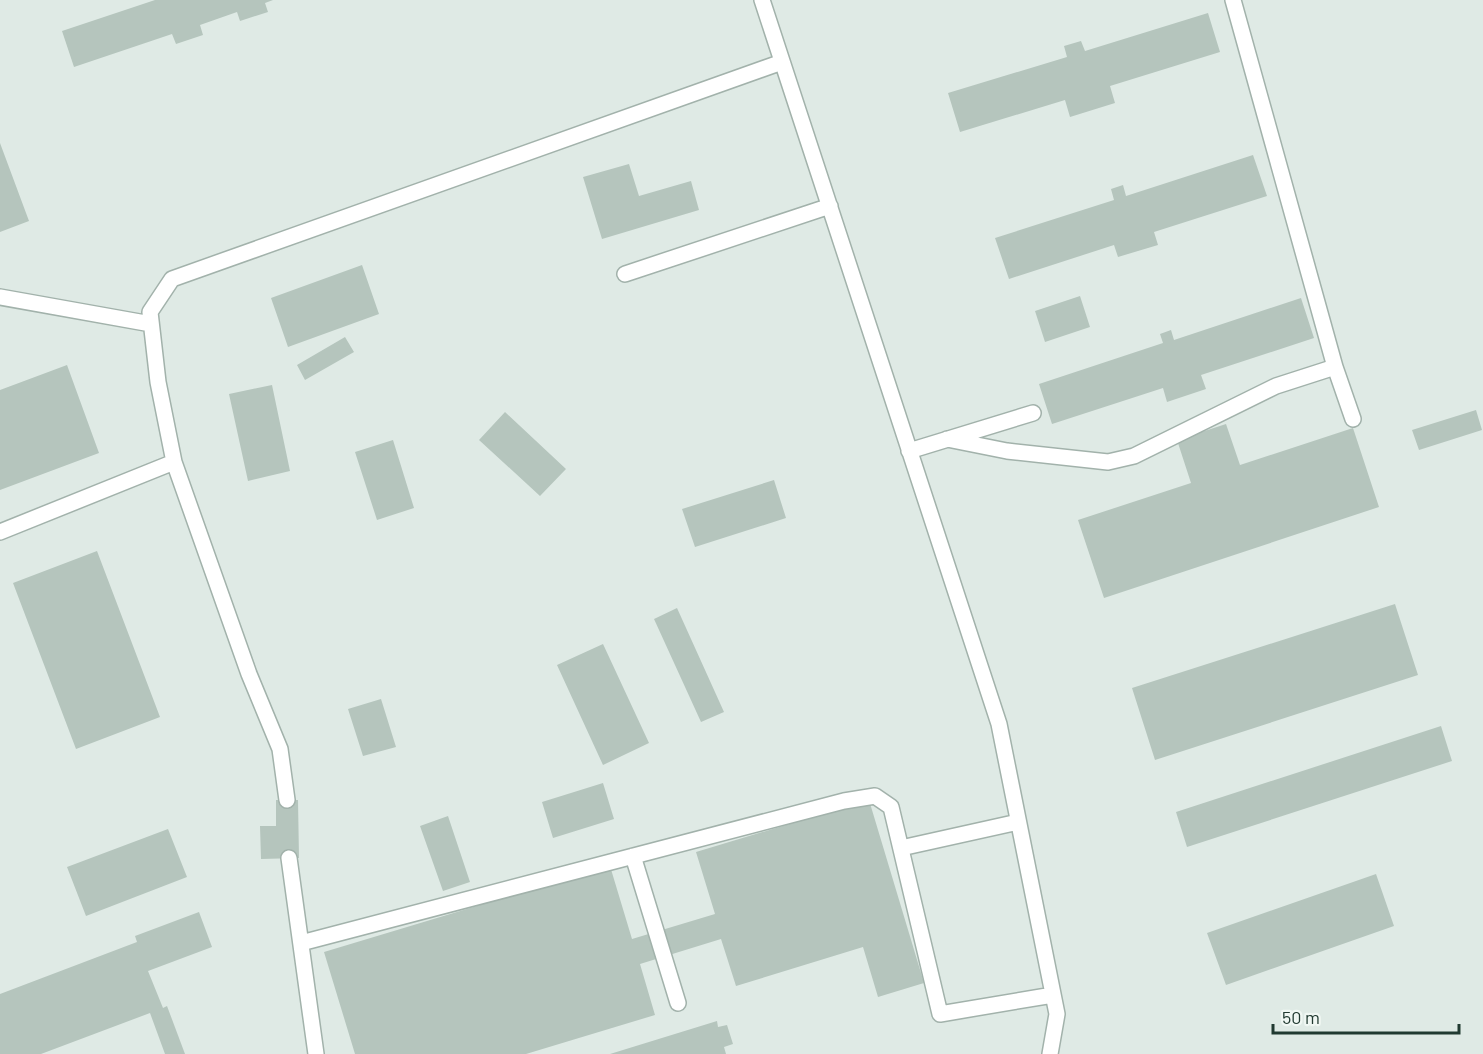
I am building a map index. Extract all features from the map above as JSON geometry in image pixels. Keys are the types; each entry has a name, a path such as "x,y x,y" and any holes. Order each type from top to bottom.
{"lane":[{"path":"762,0 999,724 1057,1014 1050,1054"},
{"path":"1233,0 1335,367 1353,420"},
{"path":"287,800 280,749 249,674 174,462 158,382 150,312 172,279 783,62"},
{"path":"625,274 830,206"},
{"path":"0,297 151,324"},
{"path":"947,439 1007,451 1108,462 1134,456 1276,386 1335,367"},
{"path":"909,451 1033,413"},
{"path":"0,532 174,462"},
{"path":"301,943 844,801 875,796 891,807 940,1014 1053,995"},
{"path":"901,848 1018,822"},
{"path":"633,856 678,1003"},
{"path":"289,858 316,1054"}],"building":[{"path":"155,0 273,0 265,3 268,12 240,21 237,12 200,25 203,35 176,44 172,34 74,67 62,31"},
{"path":"1208,13 1220,52 1110,86 1115,103 1070,117 1065,100 960,132 948,93 1067,57 1064,46 1081,41 1085,51"},
{"path":"0,143 29,221 0,232"},
{"path":"1253,155 1267,196 1154,232 1158,245 1118,257 1114,245 1009,279 995,238 1114,200 1111,189 1123,185 1126,196"},
{"path":"629,164 639,196 691,181 699,210 602,239 583,177"},
{"path":"362,265 379,314 288,347 271,298"},
{"path":"1080,296 1090,327 1045,342 1035,311"},
{"path":"1301,298 1314,338 1201,375 1206,389 1167,402 1163,388 1052,424 1039,384 1163,343 1160,334 1171,330 1174,340"},
{"path":"345,337 354,352 305,380 297,365"},
{"path":"67,365 99,453 0,490 0,390"},
{"path":"272,385 290,471 248,481 229,394"},
{"path":"1476,410 1482,430 1419,450 1412,430"},
{"path":"505,412 566,469 540,496 479,440"},
{"path":"1226,424 1240,465 1353,428 1379,507 1104,598 1078,520 1191,483 1177,440"},
{"path":"393,440 414,508 377,520 355,452"},
{"path":"774,480 786,518 695,547 682,509"},
{"path":"97,551 160,717 76,749 13,583"},
{"path":"1395,604 1418,675 1155,760 1132,688"},
{"path":"677,608 724,712 701,722 654,619"},
{"path":"603,644 649,743 603,765 557,665"},
{"path":"381,699 396,747 363,756 348,709"},
{"path":"1441,726 1452,761 1187,847 1176,812"},
{"path":"603,783 614,819 553,838 542,802"},
{"path":"276,800 298,800 299,858 261,859 260,826 276,826"},
{"path":"869,800 924,983 878,997 863,947 736,986 721,939 640,964 655,1015 526,1054 355,1054 324,952 610,866 632,939 715,914 696,852"},
{"path":"448,816 470,882 443,891 420,826"},
{"path":"168,829 187,877 86,916 67,867"},
{"path":"1376,874 1394,926 1226,985 1207,933"},
{"path":"199,912 212,947 148,971 163,1008 167,1006 185,1054 165,1054 150,1013 41,1054 0,1054 0,994 137,942 135,936"},
{"path":"717,1021 718,1027 727,1025 733,1044 724,1047 726,1054 610,1054"}]}
